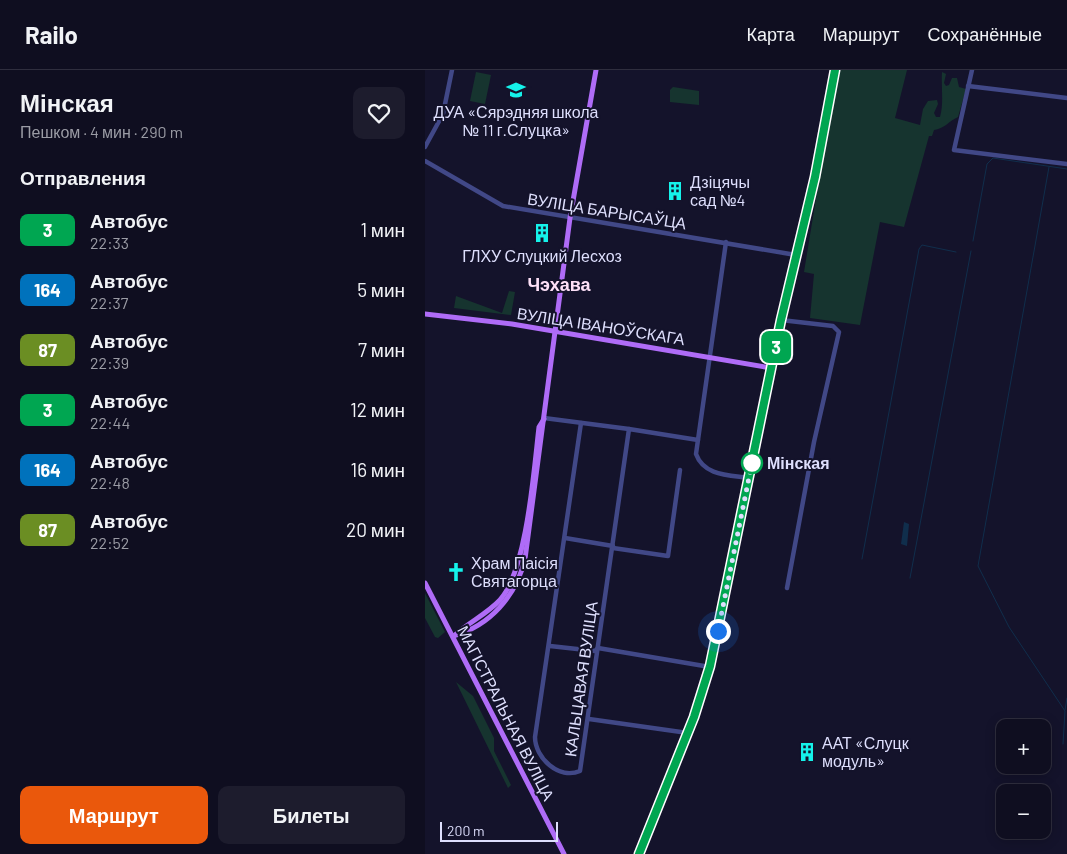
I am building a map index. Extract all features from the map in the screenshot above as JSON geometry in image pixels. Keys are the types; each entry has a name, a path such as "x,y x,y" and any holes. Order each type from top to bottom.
{"main road":[{"path":"453,636 500,600 514,578 521,552 539,427 544,418 570,218 596,70"},
{"path":"639,854 688,733 710,666 781,320 815,177 834,70"},
{"name":"ВУЛІЦА ІВАНОЎСКАГА","path":"425,314 555,331 771,368"},
{"name":"МАГІСТРАЛЬНАЯ ВУЛІЦА","path":"425,583 565,854"}],"street":[{"path":"425,146 443,114 452,70"},
{"path":"972,70 954,150 1067,164"},
{"path":"968,86 1067,98"},
{"name":"ВУЛІЦА БАРЫСАЎЦА","path":"425,161 503,206 796,255"},
{"path":"726,242 696,454 701,464 712,472 749,478"},
{"path":"781,320 833,326 839,332 814,442 787,588"},
{"path":"544,418 698,440"},
{"name":"КАЛЬЦАВАЯ ВУЛІЦА","path":"581,423 550,646 535,737 538,752 543,760 558,770 578,773 589,719 629,429"},
{"path":"565,538 668,556 680,470"},
{"path":"550,646 595,651 599,648 710,666"},
{"path":"589,719 688,733"}],"green space":[{"path":"839,70 907,70 895,118 920,125 923,109 928,101 937,100 938,104 934,113 936,117 940,117 942,72 946,74 944,83 946,86 949,85 952,78 957,78 959,87 966,89 958,117 941,128 934,130 932,136 929,136 904,227 880,222 860,325 810,318 814,274 804,272 835,82"},
{"path":"476,72 491,75 485,104 470,101"},
{"path":"673,87 699,91 699,105 670,102 670,90"},
{"path":"509,291 515,292 511,315 454,308 456,296 502,313"},
{"path":"425,593 445,632 438,638 435,637 425,618"},
{"path":"456,682 473,696 494,738 494,751 511,785 508,788"}],"water":[{"path":"904,522 909,524 907,546 901,544"}],"waterway":[{"path":"973,241 987,164 993,158 1067,169"},
{"path":"1049,167 978,566 1009,627 1065,711 1063,744"},
{"path":"862,559 919,249 922,245 956,252"},
{"path":"910,578 971,251"},
{"path":"1065,710 1067,698"}],"bus line":[{"name":"3","path":"639,854 702,696 710,666 781,320 815,177 835,70"}],"place":[{"name":"ДУА «Сярэдняя школа № 11 г.Слуцка»","path":"516,90"},
{"name":"Дзіцячы сад №4","path":"675,191"},
{"name":"ГЛХУ Слуцкий Лесхоз","path":"542,233"},
{"name":"Мінская","path":"752,463"},
{"name":"Храм Паісія Святагорца","path":"456,572"},
{"name":"ААТ «Слуцк модуль»","path":"807,752"}],"district":[{"name":"Чэхава","path":"559,285"}],"route":[{"path":"718,631 752,463"}]}
